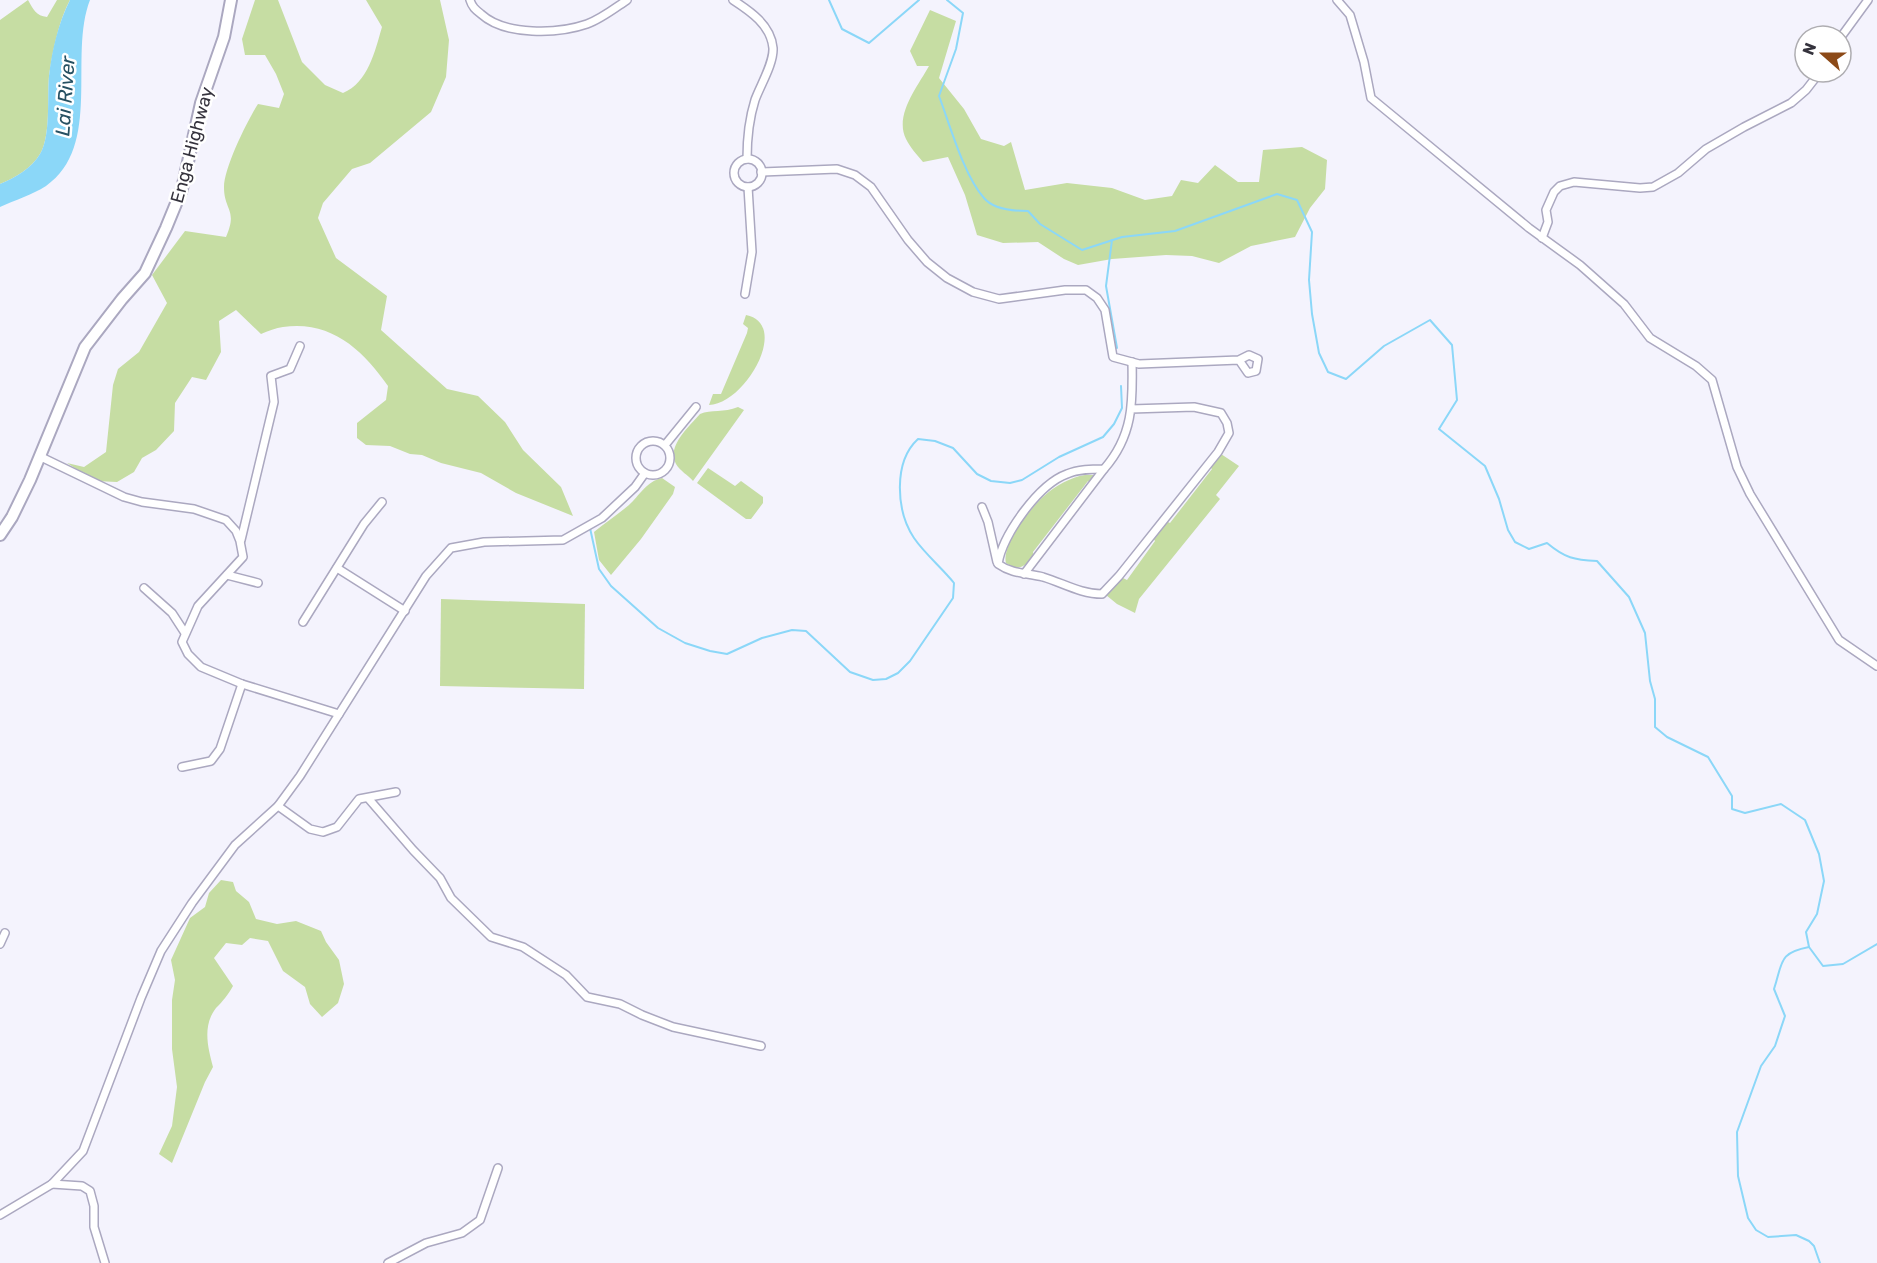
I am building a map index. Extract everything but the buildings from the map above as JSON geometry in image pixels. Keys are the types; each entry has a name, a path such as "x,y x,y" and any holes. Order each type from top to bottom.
{"main road":[{"name":"Enga Highway","path":"0,535 12,517 85,347 145,273 166,228 182,189 201,103 224,37 231,0"}],"street":[{"path":"470,0 471,5 488,20 502,27 525,31 562,29 589,24 627,0"},
{"path":"733,0 749,10 766,27 773,48 754,102 747,138 747,159"},
{"path":"1337,0 1350,15 1364,62 1371,98 1542,238 1580,265 1624,304 1650,338 1696,366 1712,380 1737,467 1750,494 1839,640 1877,666"},
{"path":"1850,24 1868,0"},
{"path":"1542,238 1548,222 1546,210 1554,192 1560,186 1574,182 1640,188 1653,187 1678,172 1706,149 1791,103 1811,84"},
{"path":"747,159 756,162 761,172 758,182 748,187 738,183 734,175 739,163 747,159"},
{"path":"761,172 837,169 855,175 871,187 908,240 927,262 947,278 973,292 999,298 1065,290 1086,290 1097,298 1105,310 1113,357 1138,364 1239,360"},
{"path":"745,294 752,252 748,187"},
{"path":"240,541 274,402 271,376 290,369 300,346"},
{"path":"1024,574 1115,457 1128,428 1133,400 1131,362"},
{"path":"665,445 696,406"},
{"path":"982,507 998,564 1006,570 1041,577 1089,594 1102,594 1138,553 1218,452 1229,433 1227,423 1221,413 1209,410 1194,407 1131,409"},
{"path":"654,440 665,445 670,454 669,465 656,475 645,473 637,465 639,448 654,440"},
{"path":"39,456 124,497 142,502 194,509 226,520 236,531 243,557 198,606 182,642 188,654 201,667 242,684 339,714"},
{"path":"998,564 999,553 1010,533 1048,484 1067,474 1089,469 1104,469"},
{"path":"0,1215 52,1184 83,1151 161,951 192,903 235,845 278,806 300,777 426,576 451,548 484,542 563,540 602,518 635,487 645,473"},
{"path":"303,622 364,524 382,502"},
{"path":"337,568 405,611"},
{"path":"227,575 258,583"},
{"path":"144,588 172,613 185,633"},
{"path":"182,767 211,761 216,755 242,684"},
{"path":"278,806 310,829 323,832 337,827 359,800 396,792"},
{"path":"368,798 440,878 452,898 491,937 523,946 566,975 587,997 620,1004 673,1027 761,1046"},
{"path":"0,944 5,933"},
{"path":"388,1263 400,1260 426,1243 462,1233 480,1220 498,1168"},
{"path":"52,1184 82,1186 90,1191 94,1206 94,1227 105,1263"}],"green space":[{"path":"28,0 37,14 47,17 57,0 70,0 59,27 52,57 46,137 40,154 28,168 0,184 0,20"},
{"path":"255,0 278,0 302,62 325,85 343,93 359,82 364,74 373,56 382,27 366,0 440,0 449,40 446,77 431,112 370,163 352,169 323,203 318,218 336,258 387,296 381,330 447,389 478,396 505,422 523,450 561,487 573,516 516,493 481,473 441,463 422,455 410,454 390,446 366,445 357,438 357,423 386,400 388,386 368,361 344,340 316,328 283,327 261,334 236,310 219,321 221,352 206,380 192,377 175,403 174,431 156,450 142,458 134,472 117,482 95,481 67,463 84,467 106,452 113,385 118,369 139,352 167,303 152,275 185,231 226,237 231,215 224,187 232,157 258,104 279,108 284,94 265,55 245,55 242,39"},
{"path":"930,10 956,21 939,78 964,109 981,139 1004,146 1011,142 1025,190 1067,183 1112,188 1145,200 1172,196 1181,180 1198,183 1215,165 1238,182 1259,182 1263,150 1302,147 1327,160 1325,189 1310,208 1295,237 1251,246 1219,263 1192,256 1166,255 1112,259 1078,265 1038,242 1003,243 977,235 965,195 948,157 923,162 906,139 903,130 903,120 909,101 929,66 917,66 910,51"},
{"path":"746,315 759,321 764,333 764,347 758,363 736,392 723,401 709,405 713,394 721,394 747,333 748,328 743,324"},
{"path":"738,407 744,410 693,481 676,464 674,450 680,437 700,414"},
{"path":"1221,454 1239,466 1216,495 1220,499 1139,599 1135,613 1117,604 1106,595 1121,577 1127,580 1155,541 1153,538 1166,521 1170,523 1212,469 1209,466"},
{"path":"708,468 735,486 741,481 763,497 763,503 751,519 746,519 697,483"},
{"path":"1085,475 1099,475 1093,483 1088,481 1033,552 1034,557 1021,567 1014,567 1006,563 1012,537 1038,501 1063,482"},
{"path":"662,478 675,487 673,494 641,539 611,575 599,560 594,532 629,505 648,485"},
{"path":"441,599 585,604 584,689 440,686"},
{"path":"221,880 233,882 236,891 249,902 256,919 277,924 296,921 321,931 339,960 344,984 338,1003 322,1017 310,1004 305,987 283,971 268,941 250,938 242,945 226,943 214,958 233,986 216,1008 209,1022 208,1045 213,1067 172,1163 159,1154 172,1126 177,1087 172,1049 172,1000 175,980 171,960 190,918 205,907 209,893"}],"water":[{"name":"Lai River","path":"70,0 90,0 84,22 81,99 74,148 63,169 46,186 0,207 0,184 28,168 37,159 43,146 46,137 52,57 59,28"}],"waterway":[{"path":"829,0 842,29 869,43 919,0"},
{"path":"947,0 963,13 956,49 939,96 970,177 988,202 1010,210 1028,211 1040,224 1082,250 1122,237 1175,231 1277,194 1297,200 1312,232 1309,280 1312,314 1319,353 1328,372 1346,379 1384,346 1430,320 1452,345 1457,400 1439,429 1485,466 1499,499 1508,530 1515,542 1529,549 1547,543 1570,557 1597,561 1629,597 1645,633 1650,681 1655,699 1655,727 1667,737 1708,757 1732,796 1732,809 1745,813 1781,804 1805,820 1819,854 1824,881 1817,914 1806,932 1809,947 1792,952 1783,960 1774,989 1785,1016 1775,1046 1761,1066 1737,1132 1738,1176 1748,1218 1756,1230 1768,1237 1796,1235 1809,1241 1814,1246 1820,1263"},
{"path":"1112,240 1106,286 1117,348"},
{"path":"590,528 599,569 611,586 658,628 685,643 727,654 762,638 792,630 806,631 850,672 873,680 886,679 898,673 910,661 953,598 954,583 914,538 908,527 901,501 901,473 904,460 918,439 935,441 953,448 977,474 991,481 1010,483 1022,480 1059,457 1103,437 1114,424 1122,408 1121,386"},
{"path":"1809,947 1823,966 1843,964 1877,944"}]}
